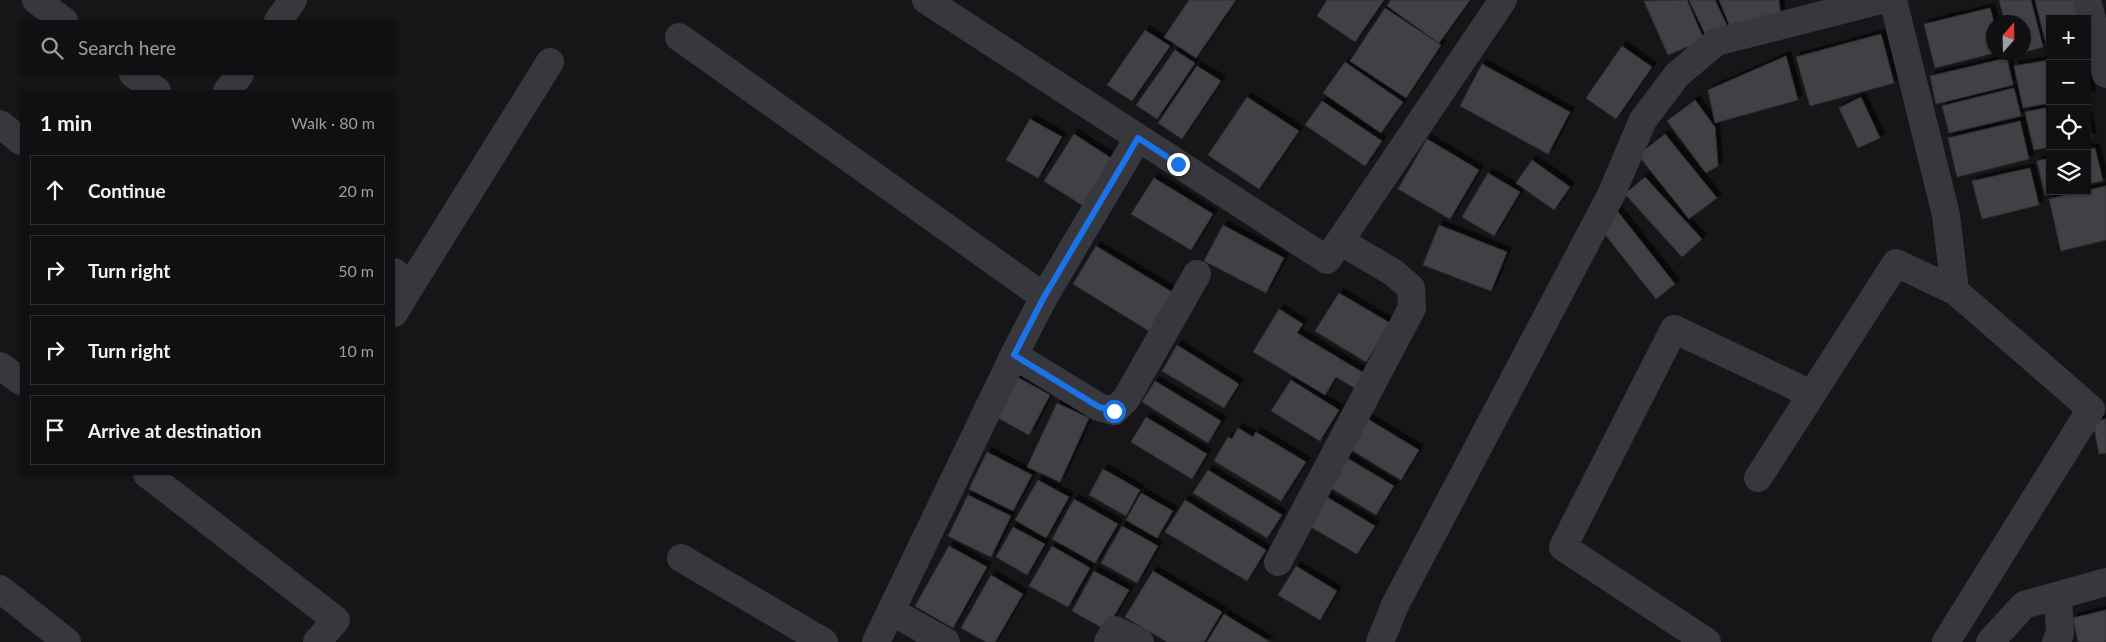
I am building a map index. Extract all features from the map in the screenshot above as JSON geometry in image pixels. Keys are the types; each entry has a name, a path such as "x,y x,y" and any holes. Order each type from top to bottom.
{"street":[{"path":"36,0 63,20"},
{"path":"279,20 294,0"},
{"path":"926,0 1327,260 1503,0"},
{"path":"1380,642 1400,596 1610,195 1643,120 1677,75 1716,42 1882,0"},
{"path":"1893,0 1946,215 1955,291"},
{"path":"2087,0 2106,74"},
{"path":"679,37 1044,297"},
{"path":"395,310 402,279 550,62"},
{"path":"134,75 155,90"},
{"path":"228,90 239,75"},
{"path":"0,124 20,140"},
{"path":"876,642 1014,355 1044,297 1138,138"},
{"path":"1278,562 1412,308 1411,288 1394,273 1340,241"},
{"path":"1758,478 1896,263 1955,291 2091,409 1946,642"},
{"path":"1014,355 1099,407 1114,411 1126,399 1197,274"},
{"path":"1707,642 1563,547 1674,329 1811,394"},
{"path":"0,366 20,380"},
{"path":"148,475 336,620 317,642"},
{"path":"681,558 824,642"},
{"path":"1963,614 1992,640 2024,605 2106,582"},
{"path":"0,589 63,640"},
{"path":"2056,642 2060,634 2058,596"},
{"path":"891,611 946,642"},
{"path":"1108,642 1115,630 1140,642"}],"building":[{"path":"1189,0 1236,0 1196,58 1164,37"},
{"path":"1327,0 1384,0 1355,42 1317,16"},
{"path":"1391,0 1470,0 1439,43 1387,6"},
{"path":"1687,0 1704,40 1668,55 1644,1"},
{"path":"1689,0 1715,0 1729,30 1708,40"},
{"path":"1719,0 1779,0 1781,19 1732,31"},
{"path":"1999,0 2031,0 2043,47 2031,50 2031,15 2003,15"},
{"path":"2035,0 2075,0 2079,15 2046,15 2046,44"},
{"path":"1385,8 1441,45 1406,98 1350,61"},
{"path":"1990,8 1992,15 1986,15 1986,55 1935,68 1924,24"},
{"path":"1145,30 1170,46 1132,101 1107,85"},
{"path":"1881,34 1894,83 1810,106 1796,57"},
{"path":"1622,46 1652,67 1616,119 1586,98"},
{"path":"1175,50 1195,63 1157,119 1136,105"},
{"path":"1786,56 1798,100 1715,123 1708,90"},
{"path":"1998,60 2007,60 2013,85 1936,104 1930,76"},
{"path":"2046,61 2046,104 2023,108 2014,66"},
{"path":"1345,62 1403,102 1381,133 1323,93"},
{"path":"1482,64 1570,112 1548,154 1460,106"},
{"path":"1197,66 1221,81 1182,139 1158,123"},
{"path":"2014,88 2021,116 1949,133 1942,106"},
{"path":"1247,97 1299,131 1259,189 1208,155"},
{"path":"1861,97 1880,138 1858,148 1839,108"},
{"path":"1695,100 1715,127 1718,166 1706,173 1667,121"},
{"path":"1322,101 1382,141 1365,166 1305,125"},
{"path":"2046,108 2046,148 2034,150 2025,112"},
{"path":"1030,119 1062,137 1038,178 1006,160"},
{"path":"2020,121 2029,159 1957,177 1948,138"},
{"path":"1074,134 1114,160 1085,207 1044,181"},
{"path":"1665,134 1717,198 1689,219 1638,155"},
{"path":"1427,139 1479,170 1450,219 1398,189"},
{"path":"2095,148 2103,181 2091,183 2091,150"},
{"path":"2046,159 2045,195 2037,161"},
{"path":"1532,160 1570,187 1554,210 1516,183"},
{"path":"2030,168 2039,205 1982,219 1972,181"},
{"path":"1488,173 1520,192 1494,236 1462,217"},
{"path":"1645,177 1702,239 1682,257 1625,194"},
{"path":"1154,178 1213,214 1191,250 1131,214"},
{"path":"2106,186 2106,240 2061,251 2049,199 2067,195 2091,195 2091,189"},
{"path":"1615,208 1675,284 1656,299 1596,223"},
{"path":"1223,225 1284,258 1266,293 1204,261"},
{"path":"1439,225 1507,252 1491,291 1423,265"},
{"path":"1096,246 1172,292 1149,331 1073,284"},
{"path":"1339,293 1390,323 1366,362 1315,331"},
{"path":"1279,309 1303,324 1297,333 1367,375 1358,390 1336,377 1325,395 1253,352"},
{"path":"1177,345 1239,384 1224,408 1162,371"},
{"path":"1017,377 1050,395 1029,435 996,417"},
{"path":"1291,380 1339,410 1320,441 1271,411"},
{"path":"1155,381 1221,421 1208,443 1142,402"},
{"path":"1057,403 1089,418 1060,482 1027,467"},
{"path":"1146,417 1207,454 1192,479 1131,442"},
{"path":"1366,418 1419,450 1401,480 1348,448"},
{"path":"2106,419 2106,453 2099,454 2093,422"},
{"path":"1238,428 1253,437 1256,432 1306,462 1281,501 1214,461 1228,437 1232,439"},
{"path":"987,452 1032,475 1013,511 969,489"},
{"path":"1347,458 1394,486 1376,515 1329,487"},
{"path":"1103,469 1140,490 1126,516 1089,495"},
{"path":"1208,470 1282,515 1267,538 1193,493"},
{"path":"1038,480 1069,497 1046,538 1015,520"},
{"path":"1141,493 1173,511 1157,538 1126,520"},
{"path":"1322,494 1375,526 1357,554 1304,523"},
{"path":"968,495 1011,516 991,557 948,536"},
{"path":"1074,499 1118,524 1095,563 1052,539"},
{"path":"1185,500 1266,550 1247,581 1165,532"},
{"path":"1122,526 1158,546 1137,583 1101,563"},
{"path":"1013,527 1045,544 1027,575 996,557"},
{"path":"949,546 987,567 953,628 915,606"},
{"path":"1052,546 1090,568 1068,607 1029,586"},
{"path":"1296,566 1337,591 1320,620 1278,595"},
{"path":"1094,571 1129,590 1106,630 1072,611"},
{"path":"1153,571 1222,612 1204,642 1167,642 1125,617"},
{"path":"991,575 1023,594 995,642 986,642 961,628"},
{"path":"2106,610 2106,642 2078,642 2073,618"},
{"path":"1224,614 1270,642 1207,642"}],"route":[{"path":"1114,411 1099,407 1014,355 1044,297 1138,138 1178,164"}]}
